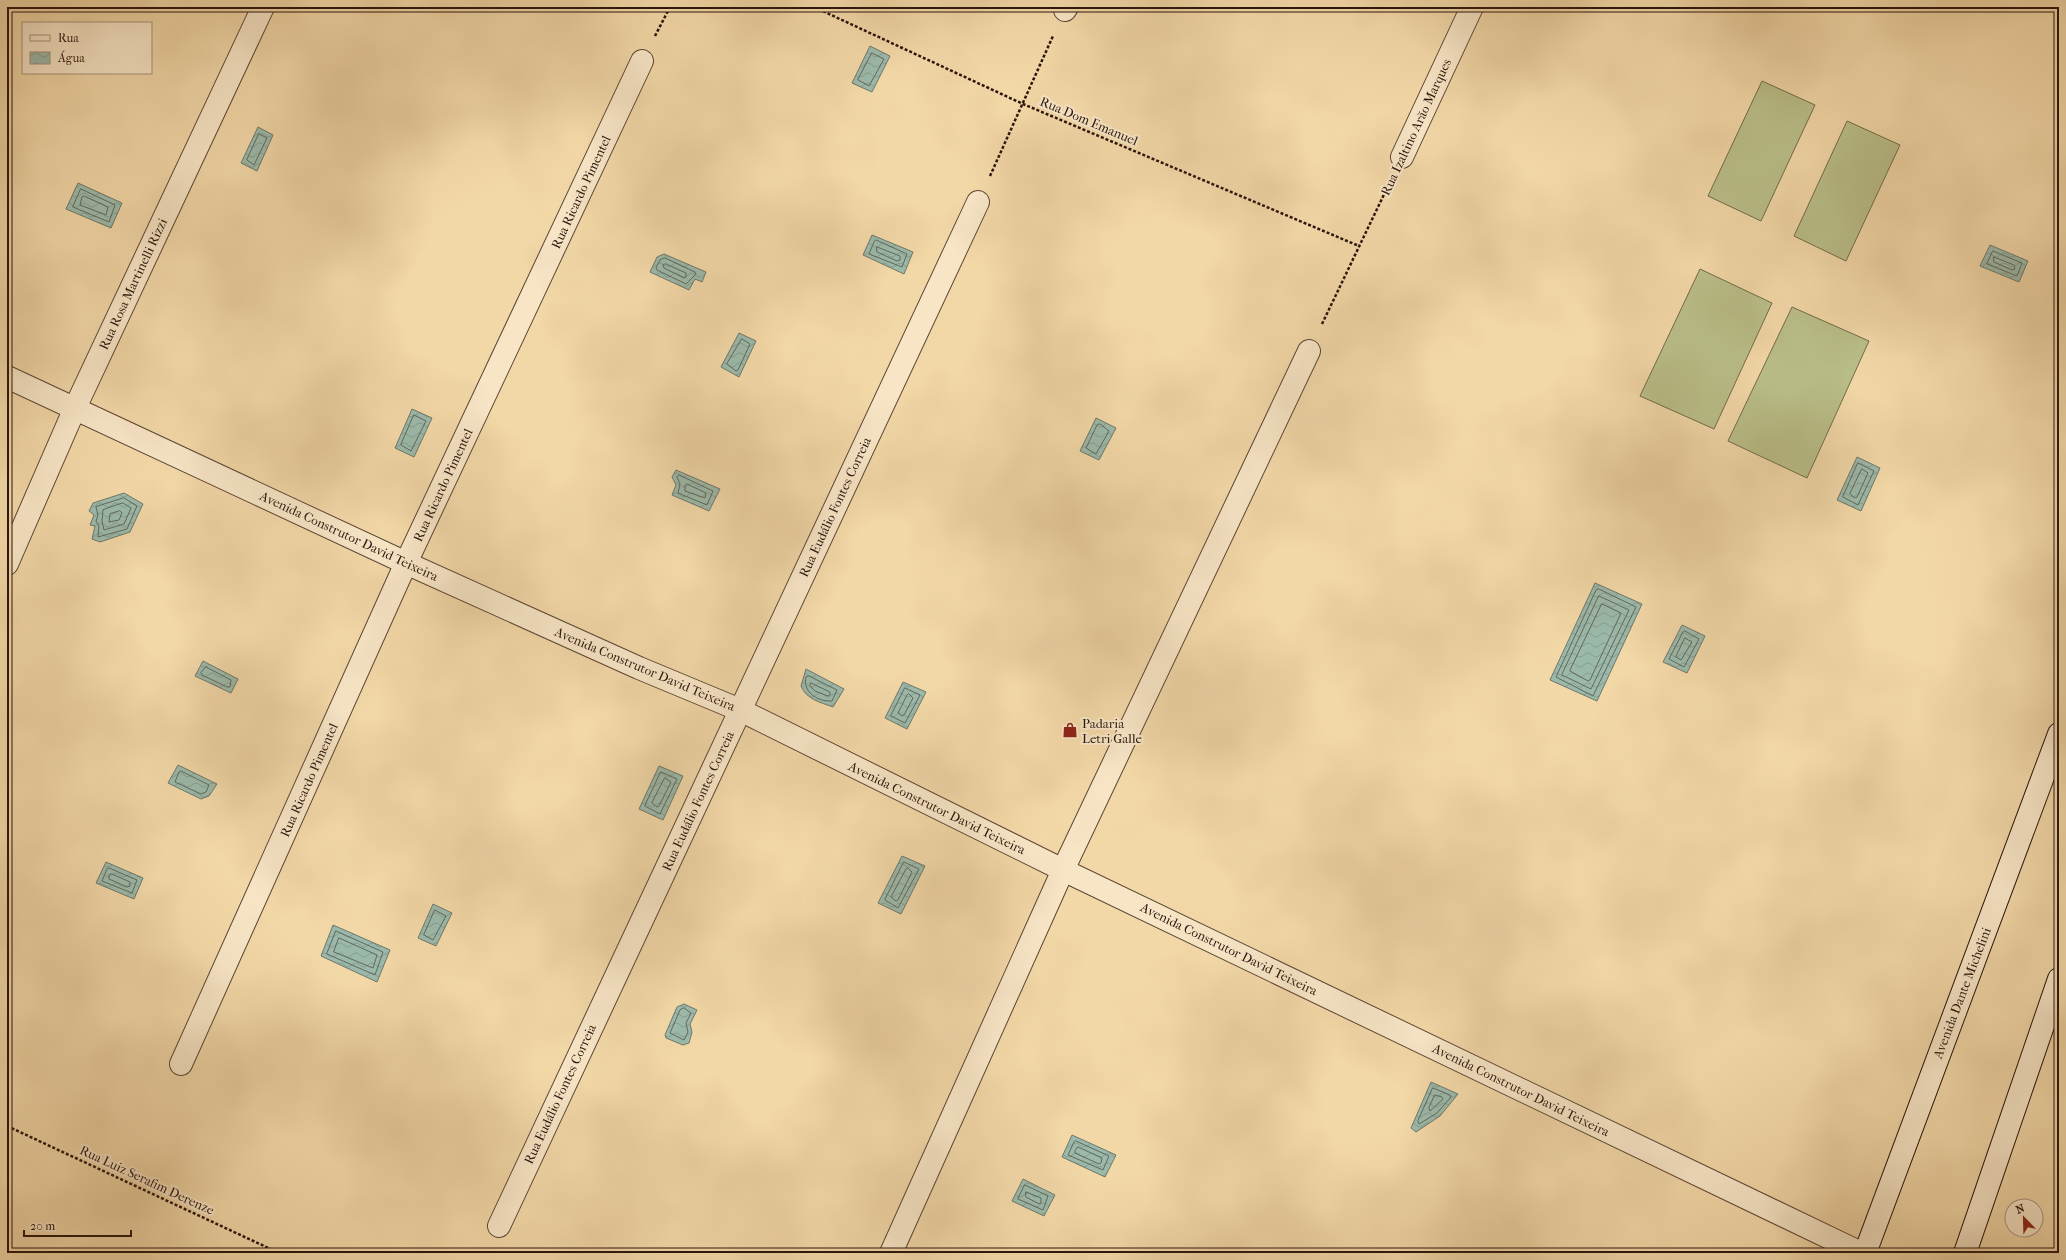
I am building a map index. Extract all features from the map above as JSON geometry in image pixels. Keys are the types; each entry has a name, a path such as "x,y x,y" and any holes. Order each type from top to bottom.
{"street":[{"name":"Rua Rosa Martinelli Rizzi","path":"7,564 75,408 263,7"},
{"name":"Rua Izaltino Arão Marques","path":"1402,157 1472,7"},
{"name":"Rua Ricardo Pimentel","path":"181,1064 406,563 642,61"},
{"name":"Rua Eudálio Fontes Correia","path":"498,1226 978,202"},
{"path":"891,1253 1063,870 1309,351"},
{"name":"Avenida Construtor David Teixeira","path":"7,377 406,563 639,668 740,710 1063,870 1861,1253"},
{"name":"Avenida Dante Michelini","path":"1865,1253 2059,734"},
{"path":"1965,1253 2059,979"}],"path":[{"name":"Rua Dom Emanuel","path":"814,7 1023,104 1359,246"},
{"path":"978,202 1066,9"},
{"name":"Rua Izaltino Arão Marques","path":"1309,351 1402,157"},
{"name":"Rua Luiz Serafim Derenze","path":"7,1126 279,1253"},
{"path":"2056,1253 2059,1245"}],"green space":[{"path":"1762,81 1815,105 1761,221 1708,196"},
{"path":"1847,121 1900,145 1846,261 1794,236"},
{"path":"1700,269 1772,303 1714,429 1640,396"},
{"path":"1792,307 1869,341 1807,478 1728,441"}],"water":[{"path":"870,46 890,56 872,92 852,83"},
{"path":"258,127 273,135 257,171 241,163"},
{"path":"78,183 122,203 111,228 66,209"},
{"path":"872,235 913,252 904,274 863,255"},
{"path":"1990,245 2028,261 2019,282 1980,266"},
{"path":"664,254 706,272 702,282 695,279 689,290 650,272 657,257"},
{"path":"739,333 756,341 739,377 721,367"},
{"path":"412,409 432,418 414,457 395,448"},
{"path":"1096,418 1116,428 1099,460 1080,451"},
{"path":"1857,457 1880,468 1861,511 1837,500"},
{"path":"676,470 720,489 709,511 672,495 676,485 672,477"},
{"path":"124,493 143,504 130,532 100,542 92,539 95,526 90,525 94,515 89,511 93,503"},
{"path":"1595,583 1642,604 1597,701 1550,680"},
{"path":"1682,625 1705,636 1687,673 1663,662"},
{"path":"203,661 238,679 231,693 195,676"},
{"path":"806,669 844,689 833,707 814,700 804,691 801,686"},
{"path":"903,682 926,692 907,729 885,718"},
{"path":"178,765 217,784 209,796 201,799 168,783"},
{"path":"659,766 683,776 663,820 639,809"},
{"path":"902,856 925,866 901,914 878,903"},
{"path":"106,862 143,878 134,899 96,883"},
{"path":"433,904 452,913 436,946 418,938"},
{"path":"333,925 390,950 377,982 321,956"},
{"path":"684,1004 697,1010 690,1024 692,1032 689,1043 683,1045 666,1038 665,1035 677,1007"},
{"path":"1431,1082 1458,1094 1440,1116 1416,1132 1411,1128"},
{"path":"1072,1135 1116,1155 1105,1177 1062,1157"},
{"path":"1023,1179 1055,1195 1044,1216 1012,1201"}],"place":[{"name":"Padaria Letri Galle","path":"1070,730"}]}
